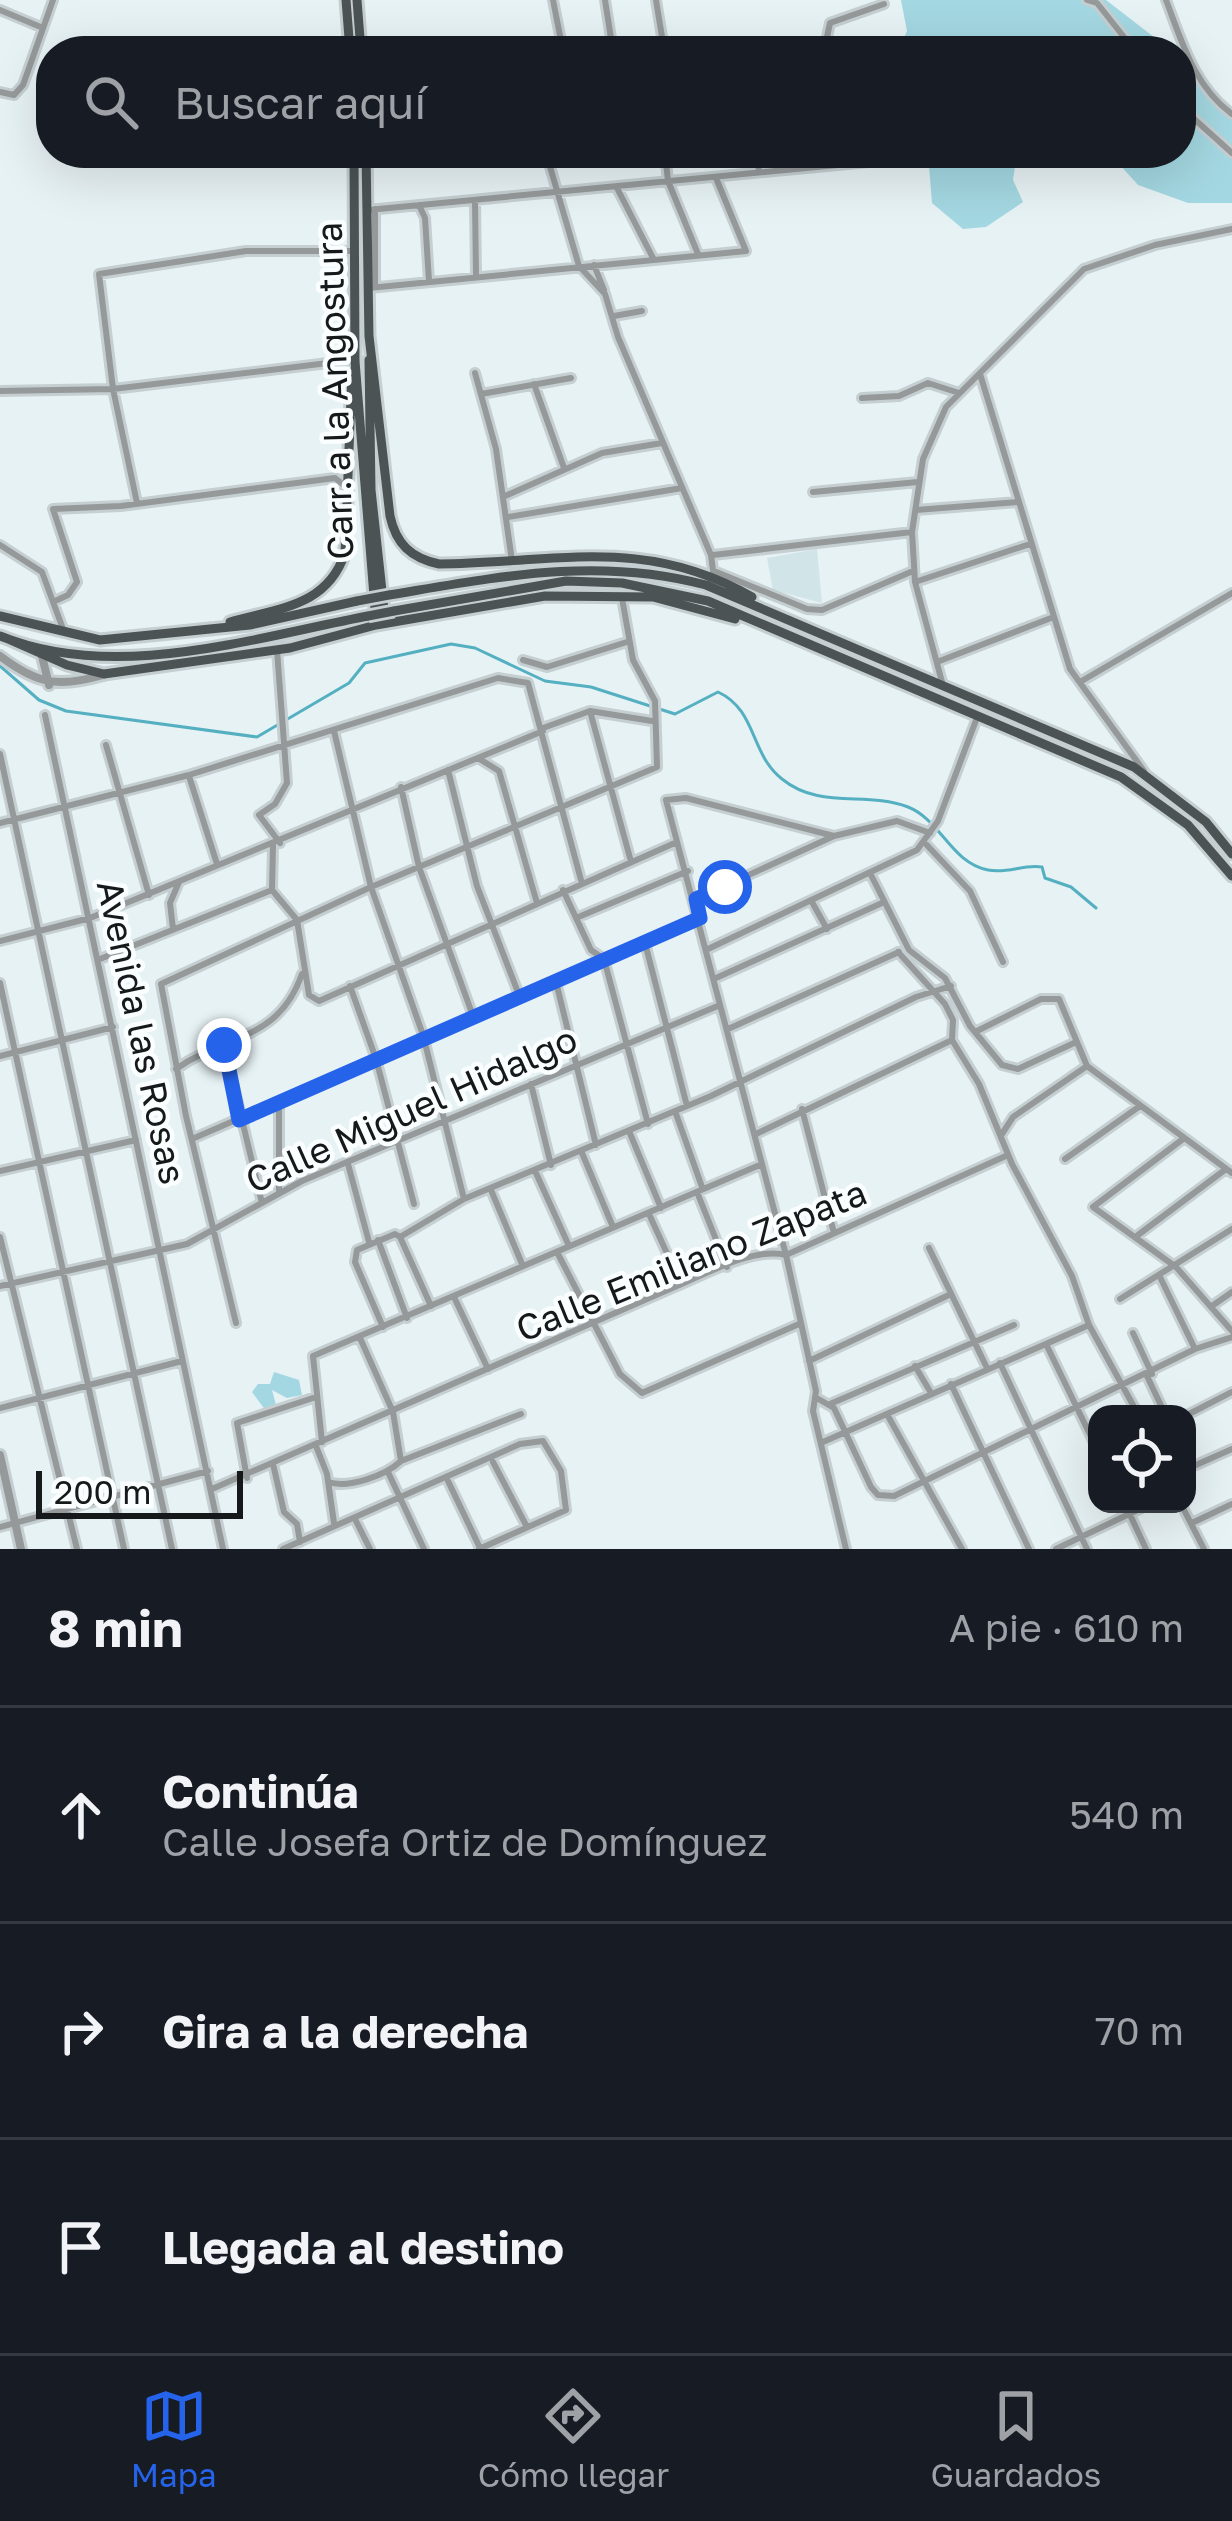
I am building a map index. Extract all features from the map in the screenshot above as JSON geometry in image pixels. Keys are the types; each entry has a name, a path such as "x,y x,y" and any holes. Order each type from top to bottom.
{"main road":[{"path":"346,0 349,36"},
{"path":"357,0 360,36"},
{"name":"Carr. a la Angostura","path":"354,168 355,360 367,568 376,622"},
{"name":"Carr. a la Angostura","path":"368,168 372,209 369,336 376,622"},
{"path":"369,336 390,516 399,541 413,555 440,564 614,554 659,559 714,574 778,612"},
{"path":"206,629 314,598 331,585 345,553 349,384 355,360"},
{"path":"0,616 65,636 100,640 250,626 357,601 540,570 592,567 677,577 778,612 1148,776 1206,822 1231,851"},
{"path":"4,638 43,656 104,674 277,650 376,622 394,611 539,583 591,581 680,593 1094,764 1160,801 1232,876"},
{"path":"4,638 114,657 190,650 545,596 622,594 674,600 769,629"}],"street":[{"path":"40,36 53,0"},
{"path":"553,0 559,36"},
{"path":"605,0 611,36"},
{"path":"656,0 662,36"},
{"path":"1087,0 1097,3 1123,36"},
{"path":"1166,0 1179,36"},
{"path":"827,36 830,23 884,4"},
{"path":"0,10 43,28"},
{"path":"0,92 14,95 22,85 36,47"},
{"path":"1196,72 1217,103 1232,114"},
{"path":"1196,120 1232,153"},
{"path":"551,168 579,266 605,294"},
{"path":"667,168 698,254"},
{"path":"759,168 759,172"},
{"path":"372,209 802,168"},
{"path":"372,287 746,251 716,178"},
{"path":"617,188 653,258"},
{"path":"475,201 476,275"},
{"path":"419,205 424,210 429,281"},
{"path":"942,682 915,582 912,532 918,482 935,425 959,393 1084,269 1155,245 1232,229"},
{"path":"137,503 112,388 99,274 246,251 355,251"},
{"path":"595,265 618,337 712,555 714,574 807,609 822,610 914,571"},
{"path":"614,316 642,310"},
{"path":"0,391 112,388 355,360"},
{"path":"475,374 505,496 512,561"},
{"path":"980,374 1051,618 1079,682 1148,776"},
{"path":"481,394 571,378"},
{"path":"862,398 899,396 928,383 959,393"},
{"path":"534,384 564,468"},
{"path":"505,496 564,468 633,444 662,442"},
{"path":"53,602 68,595 76,582 53,509 334,478 348,466"},
{"path":"334,478 348,489"},
{"path":"813,492 918,482"},
{"path":"508,517 682,488"},
{"path":"916,510 1018,502"},
{"path":"712,555 912,532"},
{"path":"915,582 1030,544"},
{"path":"0,545 42,572 65,636"},
{"path":"1079,682 1232,593"},
{"path":"0,1286 160,1252 214,1231 161,985 371,887 657,767 652,721 655,701 628,642 622,594"},
{"path":"938,662 1051,618"},
{"path":"524,660 547,667 628,642"},
{"path":"277,650 285,790 259,815 277,844 272,890 297,920 309,995 319,1001 630,858 677,842"},
{"path":"0,656 26,676 50,685 104,674"},
{"path":"43,656 50,685"},
{"path":"0,823 189,775 498,678 528,682 581,880"},
{"path":"0,941 90,918 149,895 590,711 652,721"},
{"path":"590,711 630,858"},
{"path":"708,949 871,875 924,842 938,821 979,713"},
{"name":"Avenida las Rosas","path":"45,715 223,1549"},
{"path":"334,731 371,887 423,1035 464,1199"},
{"path":"106,746 149,895"},
{"path":"0,754 172,1549"},
{"path":"478,758 500,771 537,903"},
{"path":"448,769 467,846 519,995"},
{"path":"189,775 217,864"},
{"path":"400,787 419,867 473,1016"},
{"path":"834,836 686,798 667,800 786,1255 846,1549"},
{"path":"696,899 834,836 897,821 932,831"},
{"path":"924,842 970,891 1003,962"},
{"path":"576,918 688,871"},
{"path":"871,875 908,950 951,986 976,1031 1010,1069 1075,1042"},
{"path":"173,929 170,898 180,880"},
{"path":"159,889 170,898"},
{"path":"100,959 166,937 173,929 272,890"},
{"path":"563,890 591,950 604,959 648,1124"},
{"path":"812,902 827,929"},
{"path":"716,978 883,903"},
{"path":"192,1139 700,918"},
{"path":"645,943 687,1106"},
{"path":"728,1029 908,950"},
{"path":"898,952 934,991 952,1020 952,1040 1063,1256 1089,1325 1133,1405"},
{"path":"176,1069 205,1048 224,1045 273,1023 293,999 304,971"},
{"path":"556,982 596,1145"},
{"path":"0,983 60,1274 124,1549"},
{"path":"350,986 376,1059 394,1142 414,1204"},
{"path":"383,1328 354,1255 373,1241 397,1236 464,1199 648,1124 951,986"},
{"path":"976,1031 1041,999 1059,999 1087,1066 1229,1171 1137,1236"},
{"name":"Calle Miguel Hidalgo","path":"236,1323 214,1231 279,1193 720,1005"},
{"path":"0,1056 114,1027"},
{"path":"756,1134 952,1040"},
{"path":"224,1045 262,1203"},
{"path":"1002,1134 1013,1117 1087,1066"},
{"path":"531,1084 550,1165"},
{"path":"279,1193 280,1102"},
{"path":"1065,1159 1141,1106"},
{"path":"802,1109 834,1234"},
{"path":"675,1111 727,1267"},
{"path":"629,1131 661,1208"},
{"path":"815,1397 829,1404 878,1495 894,1496 1232,1334 1176,1268 1096,1210 1095,1202 1184,1138"},
{"path":"0,1171 136,1140"},
{"path":"581,1152 613,1227"},
{"name":"Calle Emiliano Zapata","path":"212,1489 247,1478 681,1285 775,1252 786,1255 1008,1155"},
{"path":"347,1163 373,1241 407,1318"},
{"path":"334,1523 319,1443 314,1356 762,1164"},
{"path":"536,1172 569,1246"},
{"path":"490,1190 523,1266"},
{"path":"650,1214 681,1285"},
{"path":"1120,1299 1232,1229"},
{"path":"397,1236 431,1306"},
{"path":"0,1237 77,1549"},
{"path":"929,1248 988,1368"},
{"path":"557,1252 620,1374 641,1393 799,1324"},
{"path":"1160,1277 1195,1349"},
{"path":"1212,1306 1232,1292"},
{"path":"809,1360 951,1294"},
{"path":"454,1297 488,1369"},
{"path":"829,1404 1014,1325"},
{"path":"822,1443 1089,1325"},
{"path":"1133,1334 1161,1405"},
{"path":"360,1338 393,1412 401,1461"},
{"path":"1046,1344 1088,1431"},
{"path":"0,1408 182,1361"},
{"path":"1000,1363 1087,1549"},
{"path":"915,1366 931,1393"},
{"path":"951,1384 1029,1549"},
{"path":"1196,1410 1232,1392"},
{"path":"247,1478 237,1423 316,1397"},
{"path":"328,1482 350,1484 388,1472 401,1461 521,1414"},
{"path":"888,1415 927,1478 962,1549"},
{"path":"283,1549 302,1544 334,1523 356,1521 403,1498 492,1461 520,1444 543,1442 561,1471 566,1510 498,1546 480,1549 448,1480"},
{"path":"1196,1465 1232,1450"},
{"path":"0,1456 21,1549"},
{"path":"492,1461 527,1527"},
{"path":"273,1464 284,1512 297,1524 302,1544"},
{"path":"0,1527 68,1504 208,1471"},
{"path":"388,1472 424,1549"},
{"path":"1190,1523 1232,1504"},
{"path":"1056,1549 1119,1513"},
{"path":"1129,1513 1147,1549"},
{"path":"1185,1513 1204,1549"},
{"path":"356,1521 370,1549"}],"shaded area":[{"path":"901,0 1106,0 1153,36 905,36"},
{"path":"1196,77 1232,116 1232,203 1188,203 1138,185 1123,168 1196,168"},
{"path":"929,168 1015,168 1013,180 1023,202 986,227 963,229 932,203"},
{"path":"817,549 822,603 773,590 767,558"},
{"path":"274,1372 299,1380 302,1395 287,1398 272,1390 276,1405 266,1411 252,1392 258,1384 270,1384"}],"waterway":[{"path":"0,666 39,700 66,711 257,737 349,683 365,663 451,644 475,648 545,681 591,687 675,714 718,692 740,710 772,769 797,788 827,797 908,807 975,866 995,871 1042,867 1045,878 1071,887 1096,908"}],"route":[{"path":"224,1045 239,1120 423,1035 700,918 696,899 725,887"}]}
